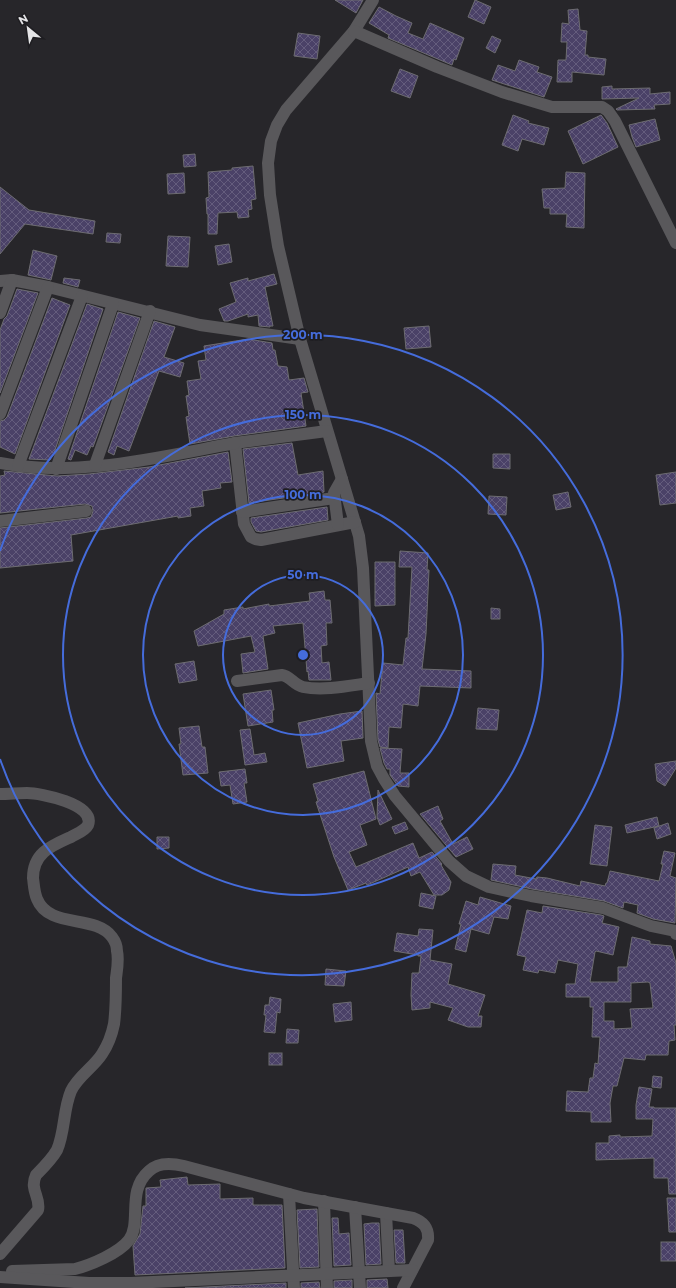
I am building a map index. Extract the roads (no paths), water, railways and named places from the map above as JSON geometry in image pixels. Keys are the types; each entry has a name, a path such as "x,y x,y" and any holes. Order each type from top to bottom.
{"street":[{"path":"374,0 354,32 286,110 277,125 271,141 268,163 270,195 278,246 300,338 359,536 363,568 371,740 380,773 396,796 449,861 466,876 478,883 489,887 532,896 603,908 651,926 676,932"},
{"path":"354,32 502,92 552,106 602,107 608,111 615,121 676,243"},
{"path":"0,281 12,280 48,287 200,325 300,338"},
{"path":"0,313 12,280"},
{"path":"0,414 48,287"},
{"path":"18,466 82,296"},
{"path":"56,469 113,304"},
{"path":"95,465 150,312"},
{"path":"0,462 18,466 56,469 146,459 235,443 327,431"},
{"path":"235,443 244,524 251,537 261,540 355,522"},
{"path":"338,525 334,498 335,489 342,479"},
{"path":"242,512 334,498"},
{"path":"0,521 86,511"},
{"path":"237,681 282,675 287,676 298,686 308,688 335,688 369,683"},
{"path":"0,794 28,793 48,796 68,802 81,809 87,815 88,824 85,828 78,833 56,843 41,854 35,862 33,872 37,899 46,911 54,916 98,928 107,932 114,942 118,952 114,1023 111,1035 101,1056 80,1078 71,1092 57,1149 33,1180 38,1201 38,1210 0,1254"},
{"path":"0,1277 15,1274 75,1269 85,1266 118,1250 129,1240 132,1234 136,1194 144,1175 150,1169 159,1165 175,1164 290,1194 413,1218 421,1221 426,1226 429,1233 428,1240 403,1288"},
{"path":"290,1194 294,1288"},
{"path":"324,1201 327,1288"},
{"path":"355,1207 360,1288"},
{"path":"386,1213 389,1271"},
{"path":"0,1259 15,1274 89,1283 131,1285 262,1282 293,1275 412,1270"}]}
